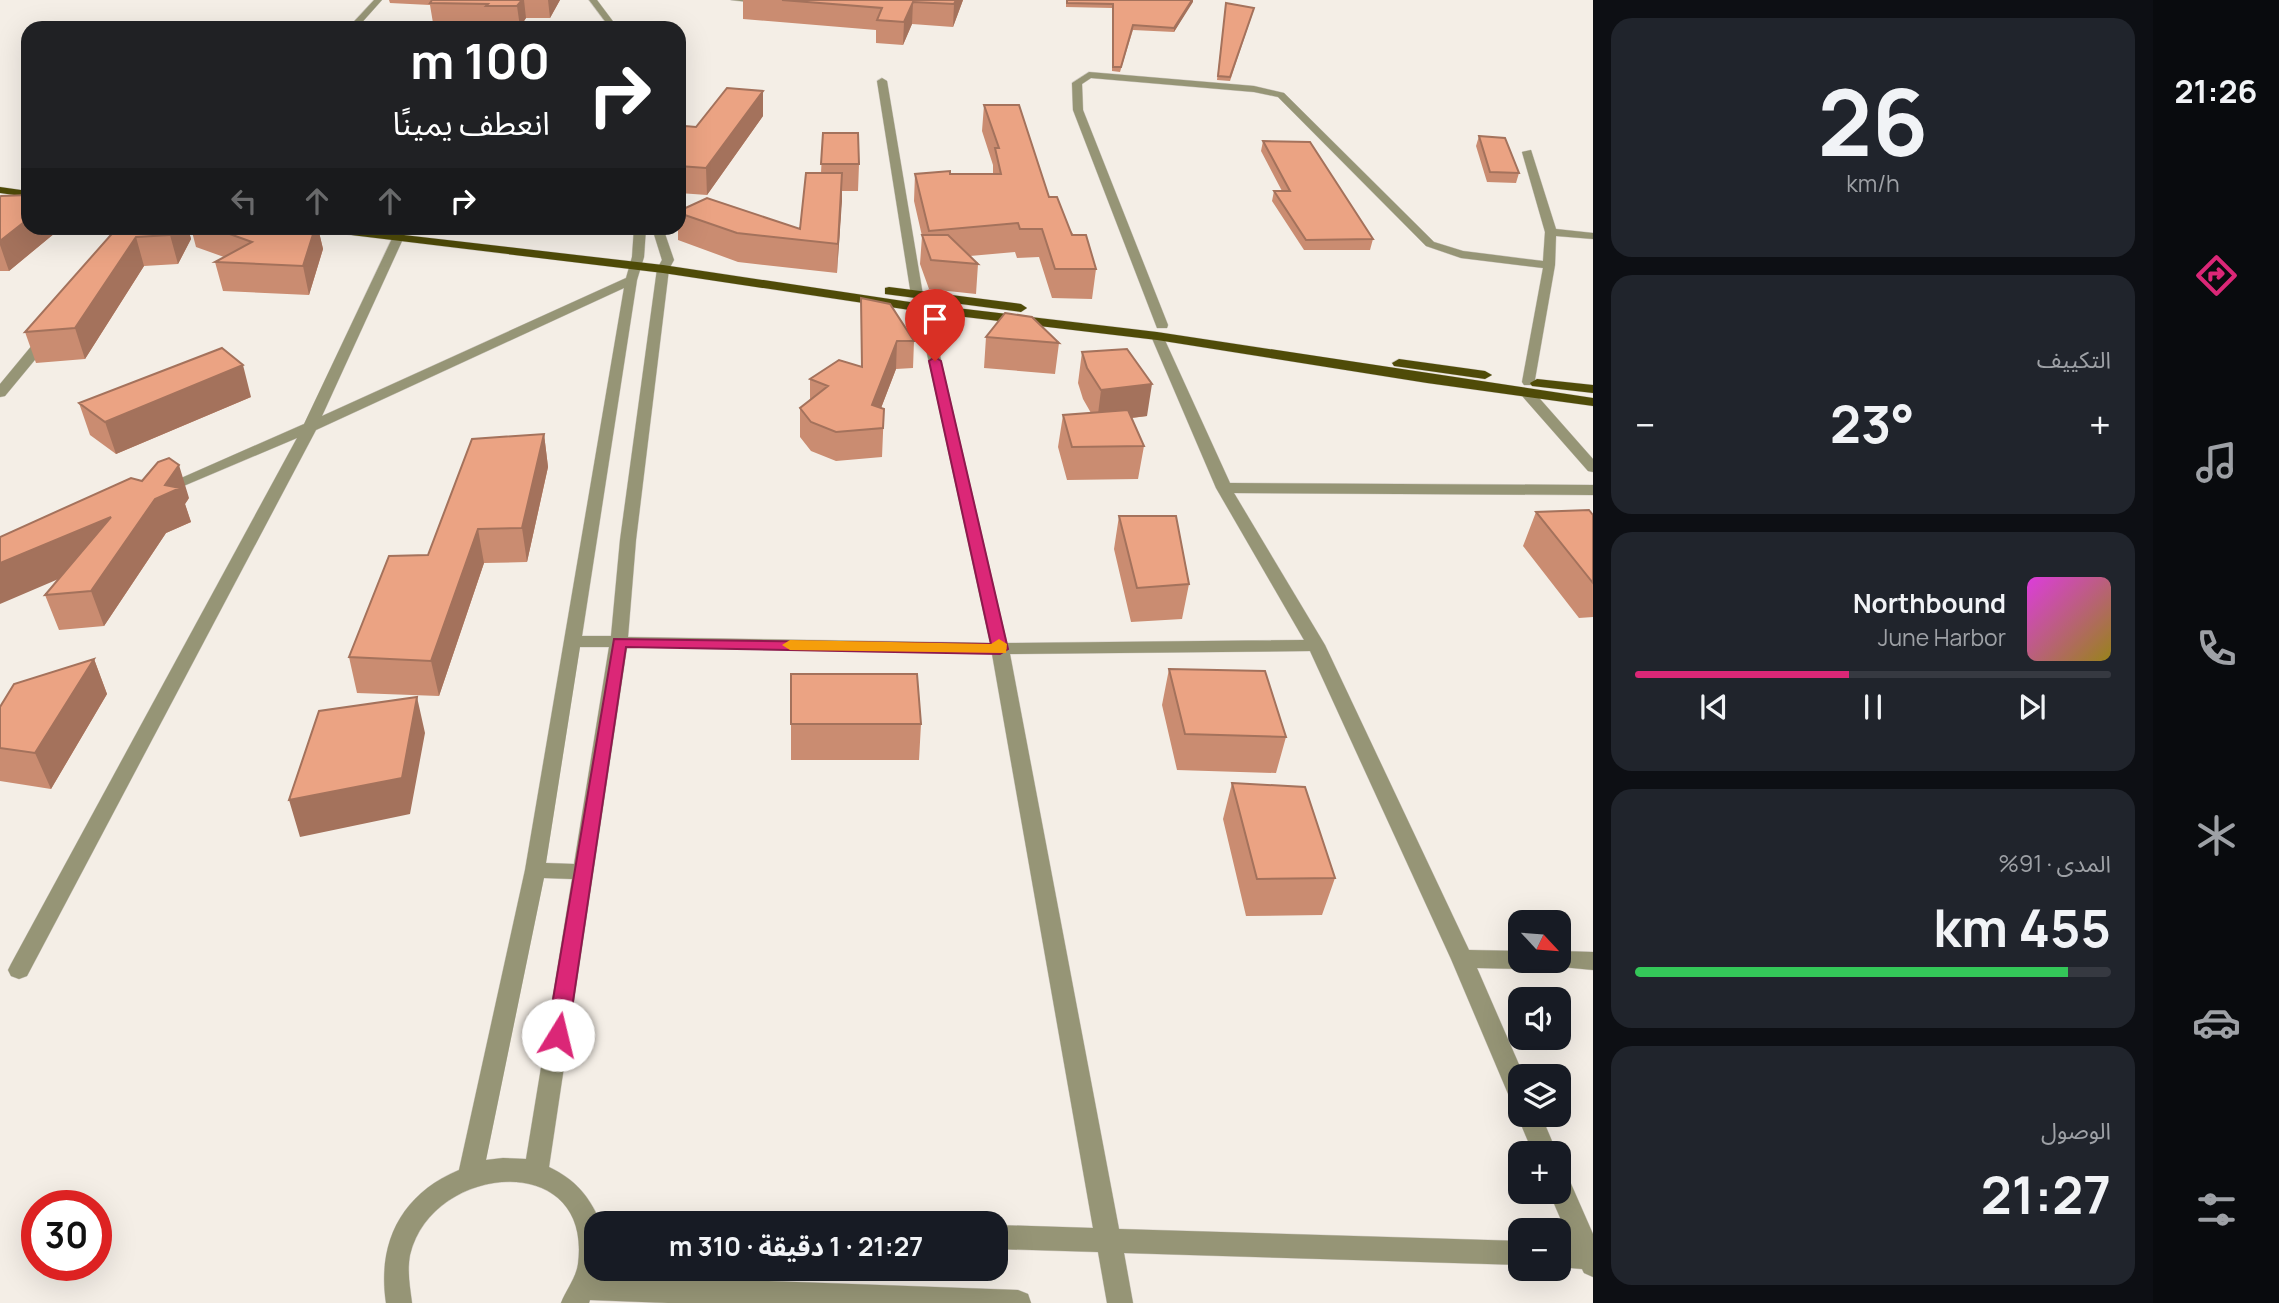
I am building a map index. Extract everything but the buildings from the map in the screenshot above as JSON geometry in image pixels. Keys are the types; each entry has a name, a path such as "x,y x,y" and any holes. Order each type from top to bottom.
{"main road":[{"path":"0,178 21,180"},
{"path":"0,190 21,193"},
{"path":"419,235 635,267 665,265 920,301 1159,330 1529,388 1593,402"},
{"path":"461,235 635,267"},
{"path":"1529,388 1593,389"}],"street":[{"path":"358,21 377,0"},
{"path":"593,0 609,21"},
{"path":"735,0 776,3"},
{"path":"1508,1066 1462,959 1317,645 1224,488 1159,330 1078,110 1077,83 1080,78 1089,75 1254,89 1282,95 1430,244 1461,254 1549,264"},
{"path":"882,81 920,301 1000,649 1120,1303"},
{"path":"1527,152 1551,232 1549,264 1529,388 1593,468"},
{"path":"1551,232 1593,236"},
{"path":"19,970 310,427 398,235"},
{"path":"470,1177 535,870 639,235"},
{"path":"536,1173 619,642 628,540 665,265 659,235"},
{"path":"149,495 310,427 635,267"},
{"path":"0,393 60,321"},
{"path":"1224,488 1593,490"},
{"path":"573,641 1000,649 1317,645"},
{"path":"535,870 583,872"},
{"path":"1462,959 1508,960"},
{"path":"1572,960 1593,961"},
{"path":"399,1303 395,1275 401,1244 406,1234 417,1215 441,1192 470,1177 503,1169 536,1173 562,1186 584,1211"},
{"path":"1567,1204 1592,1259"},
{"path":"1008,1237 1508,1253"},
{"path":"1571,1256 1592,1259"},
{"path":"579,1295 1017,1303"}],"slow traffic":[{"path":"790,645 1000,649 999,644"}],"route":[{"path":"558,1035 619,642 1000,649 935,361"}]}
